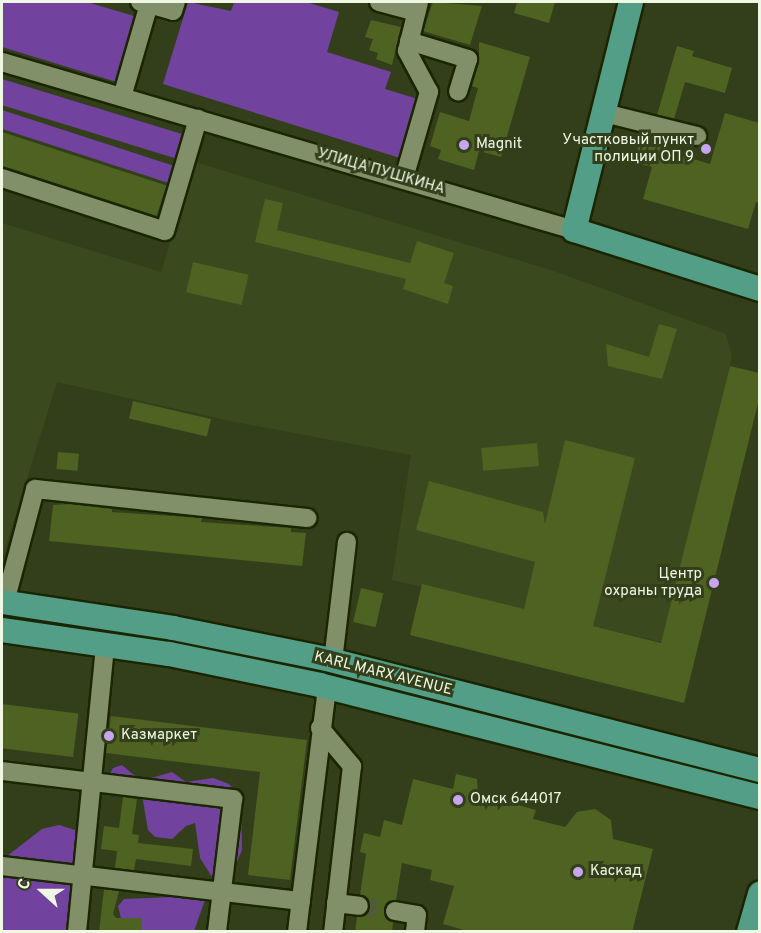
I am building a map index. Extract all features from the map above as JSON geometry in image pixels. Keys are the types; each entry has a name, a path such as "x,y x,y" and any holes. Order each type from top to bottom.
{"main road":[{"path":"574,230 631,2"},
{"name":"УЛИЦА ПУШКИНА","path":"574,230 759,289"},
{"name":"KARL MARX AVENUE","path":"3,602 173,628 333,661 759,770"},
{"path":"105,645 110,618"},
{"path":"169,654 173,628"},
{"name":"KARL MARX AVENUE","path":"2,630 169,654 327,687 759,797"},
{"path":"750,932 759,894"}],"street":[{"path":"122,97 144,3 173,11 176,2"},
{"path":"379,2 417,7 407,51 429,92 404,178"},
{"path":"409,41 468,59 458,92"},
{"name":"УЛИЦА ПУШКИНА","path":"2,62 404,178 574,230"},
{"path":"604,113 697,136"},
{"path":"2,178 165,231 198,119"},
{"path":"3,602 36,489 307,518"},
{"path":"333,661 347,542"},
{"path":"77,932 105,645"},
{"path":"297,932 320,728 327,687"},
{"path":"320,728 352,766 333,932"},
{"path":"2,771 233,799 217,932"},
{"path":"2,866 301,901"},
{"path":"336,903 359,906"},
{"path":"395,911 417,915 414,932"}],"shaded area":[{"path":"2,2 87,2 137,17 120,83 2,47"},
{"path":"188,2 231,11 234,2 306,2 339,12 327,52 391,72 385,89 418,99 400,158 163,84"},
{"path":"2,79 188,136 180,160 2,105"},
{"path":"2,110 179,167 173,185 2,129"},
{"path":"195,162 554,271 726,334 732,357 662,642 392,580 411,455 230,421 57,382 2,559 2,223 161,272"},
{"path":"122,765 141,781 172,772 186,782 213,778 229,784 241,797 242,850 230,878 214,880 200,858 195,823 186,826 172,839 155,837 148,830 142,795 108,795 102,789 113,768"},
{"path":"59,825 75,830 78,847 71,931 2,932 2,860 42,829"},
{"path":"197,896 205,900 194,931 124,931 118,906 124,899"}],"building":[{"path":"433,2 482,6 470,45 423,31"},
{"path":"517,2 555,2 549,23 514,13"},
{"path":"371,20 401,27 392,65 376,59 378,53 369,50 373,39 365,37"},
{"path":"479,42 530,57 501,157 479,151 474,170 438,159 441,150 430,146 440,112 469,121 478,88 472,86 479,62"},
{"path":"677,46 694,51 692,56 732,68 725,93 685,82 674,119 657,115"},
{"path":"725,113 759,123 759,203 756,202 748,229 643,199 652,167 634,162 642,134 670,141 667,151 710,164"},
{"path":"2,132 167,185 157,216 2,166"},
{"path":"265,199 283,203 277,230 410,263 417,241 454,253 444,283 453,286 448,304 403,289 406,279 255,242"},
{"path":"193,262 249,275 242,305 186,292"},
{"path":"659,324 677,329 662,379 608,366 606,344 649,357"},
{"path":"730,366 759,373 759,399 684,703 410,635 422,584 524,609 535,562 416,530 429,481 543,512 545,524 565,440 635,458 593,626 661,643"},
{"path":"133,401 211,419 207,437 129,419"},
{"path":"537,443 539,466 483,471 481,448"},
{"path":"58,452 79,454 77,471 57,469"},
{"path":"71,504 112,509 112,512 202,518 201,522 291,528 291,532 306,533 302,566 49,541 53,505"},
{"path":"361,588 383,593 376,627 353,622"},
{"path":"2,704 78,713 73,757 2,748"},
{"path":"111,716 307,740 290,880 248,875 260,772 106,753"},
{"path":"456,774 477,779 478,794 536,810 533,819 565,827 577,812 595,809 611,820 613,839 653,849 632,932 471,932 443,924 454,886 430,880 432,870 402,863 396,900 387,903 384,910 393,922 392,932 355,932 357,917 368,913 370,907 360,895 366,854 360,852 364,833 380,837 384,820 402,825 413,779 453,789"},
{"path":"123,797 137,799 132,834 139,835 138,843 193,849 191,866 136,859 134,870 115,868 117,851 101,849 104,826 119,828"},
{"path":"104,889 119,891 113,914 116,918 142,918 142,932 99,932"}],"tunnel":[{"path":"359,906 395,911"}],"place":[{"name":"Magnit","path":"464,145"},
{"name":"Участковый пункт полиции ОП 9","path":"706,149"},
{"name":"Центр охраны труда","path":"714,583"},
{"name":"Казмаркет","path":"109,736"},
{"name":"Омск 644017","path":"458,800"},
{"name":"Каскад","path":"578,872"}]}
